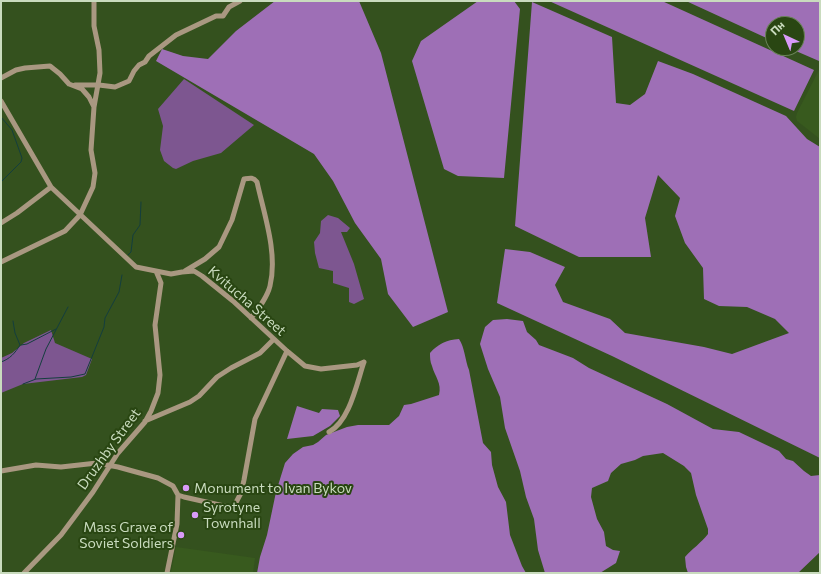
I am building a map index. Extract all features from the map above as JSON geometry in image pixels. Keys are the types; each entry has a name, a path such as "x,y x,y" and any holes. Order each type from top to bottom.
{"street":[{"path":"1,262 65,231 80,215 93,187 95,173 91,150 94,107 100,73 99,50 94,26 94,1"},
{"path":"72,85 99,85 114,87 129,82 134,71 139,65 145,62 149,56 182,31 216,16 223,16 229,7 240,1"},
{"path":"1,78 16,70 50,66 69,84 82,89 89,97 94,107"},
{"name":"Kvitucha Street","path":"1,101 51,187 136,267 171,274 194,272 202,276 305,366 316,369 357,365 364,362 344,418 341,423 329,432"},
{"path":"184,272 205,259 219,247 232,220 244,179 251,177 254,178 257,182 272,249 273,266 270,287 261,304 251,318"},
{"path":"1,223 17,213 51,187"},
{"name":"Druzhby Street","path":"24,573 61,535 93,492 118,453 144,422 151,411 158,393 160,376 155,325 161,283 156,272"},
{"path":"144,422 190,402 199,396 217,377 260,353 274,339"},
{"path":"178,495 233,508 239,497 244,480 255,419 287,351"},
{"path":"1,472 36,465 61,467 97,463 158,478 173,486 178,495 177,524 167,573"}],"shaded area":[{"path":"275,1 359,1 381,53 448,312 413,327 388,294 381,259 355,223 333,181 314,154 156,61 162,49 183,56 208,59 236,31"},
{"path":"478,1 514,1 520,9 504,178 458,176 444,169 412,61 421,41"},
{"path":"549,1 662,1 765,48 765,56 783,56 814,70 794,111"},
{"path":"686,1 820,1 819,61 805,55 805,16 765,16 765,37"},
{"path":"532,2 612,37 616,103 630,105 645,94 658,61 693,74 786,116 807,139 820,147 820,458 612,356 497,303 505,249 530,252 565,267 555,285 563,302 610,319 625,333 704,347 732,354 789,333 775,319 747,307 719,306 704,299 703,268 685,243 675,216 680,198 658,175 645,218 651,257 579,257 515,226"},
{"path":"820,68 820,139 797,121 796,117"},
{"path":"184,79 254,125 221,153 193,161 176,169 164,161 160,150 163,126 158,109"},
{"path":"328,215 338,218 350,228 347,232 341,232 354,264 364,299 354,304 349,302 349,288 333,283 333,271 319,268 314,242 320,233 321,221"},
{"path":"507,319 523,321 527,332 539,345 573,358 589,368 667,404 713,429 739,432 779,451 786,459 793,461 811,476 820,475 820,552 798,573 688,573 685,557 708,534 708,529 696,495 691,473 684,466 663,453 643,456 621,464 611,473 608,481 592,488 591,497 597,519 604,532 606,546 613,550 620,551 616,563 600,573 545,573 538,550 534,519 526,497 520,471 505,428 500,397 488,369 480,344 485,327 493,320"},
{"path":"51,330 55,343 92,359 86,375 82,377 23,384 1,393 1,358 12,353 24,343"},
{"path":"459,339 463,346 469,370 483,443 491,452 492,465 498,487 506,502 510,535 526,573 257,573 276,492 285,463 293,454 303,447 313,445 326,435 347,427 358,425 389,425 399,416 404,405 439,395 440,387 431,363 430,353 443,343 450,340"},
{"path":"297,406 319,413 322,409 338,410 340,416 330,426 313,436 287,439"},
{"path":"176,547 255,558 253,573 171,573"}],"waterway":[{"path":"1,117 12,130 22,158 21,162 1,182"},
{"path":"128,255 131,252 133,235 140,225 141,202"},
{"path":"23,384 36,379 71,377 85,374 104,327 105,318 119,292 122,275"},
{"path":"35,379 46,349 68,307"},
{"path":"1,362 12,355 20,345 15,333 13,321"},
{"path":"21,345 27,344 56,329"}],"place":[{"name":"Monument to Ivan Bykov","path":"186,488"},
{"name":"Syrotyne Townhall","path":"195,515"},
{"name":"Mass Grave of Soviet Soldiers","path":"181,535"}]}
